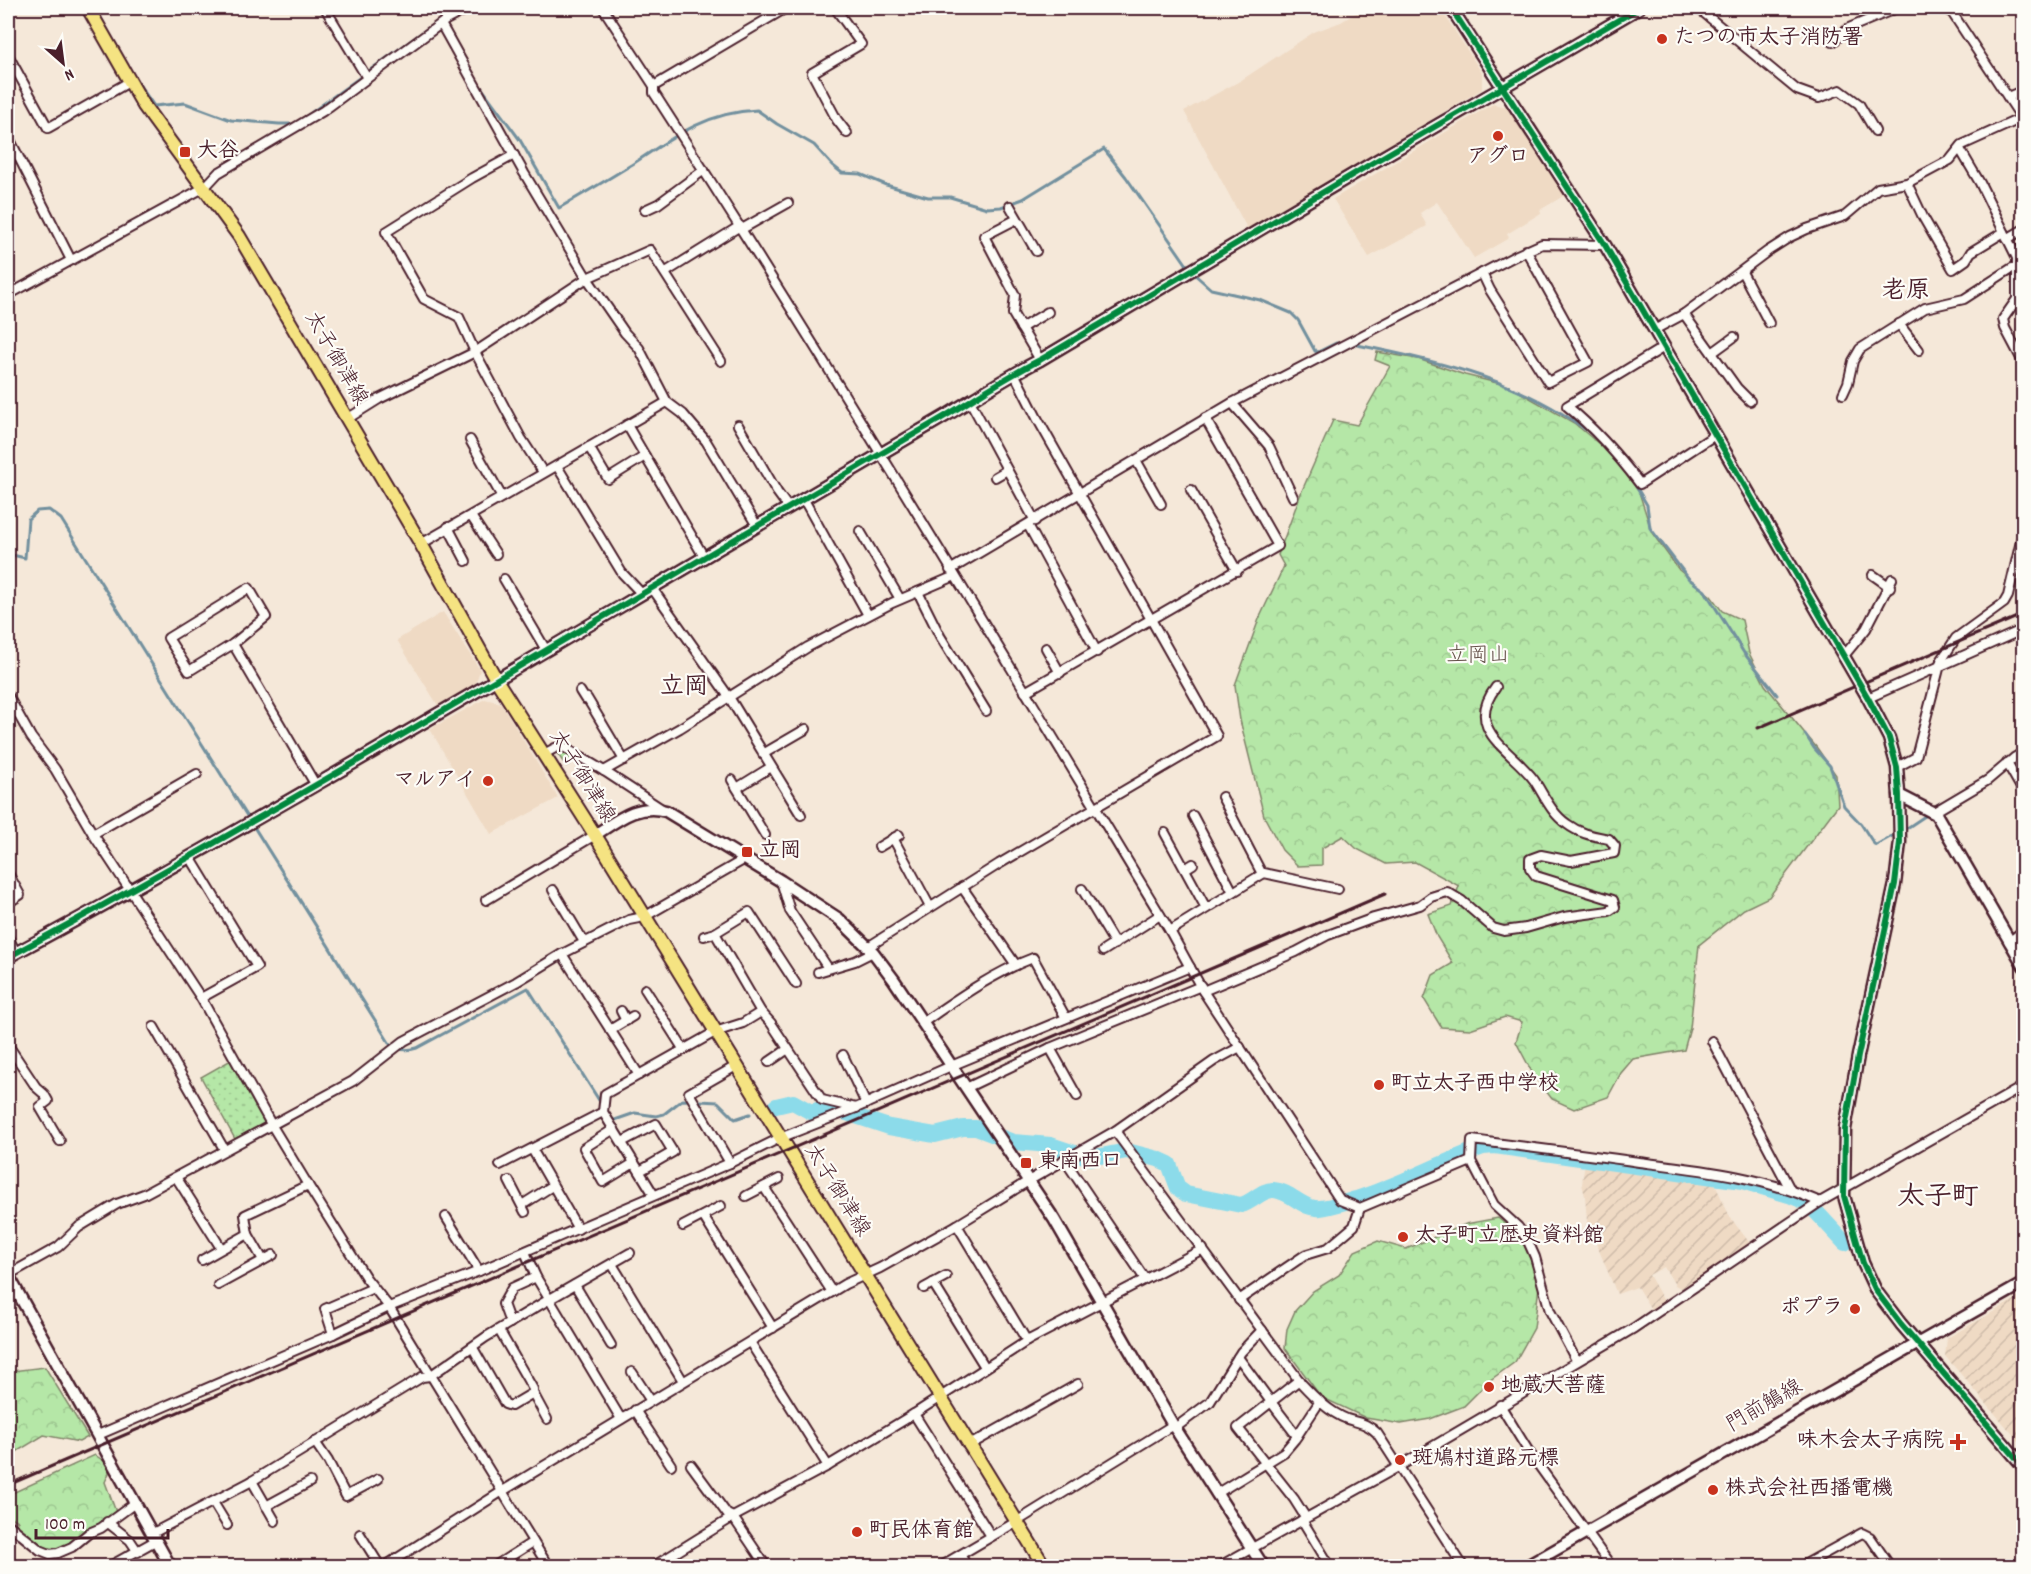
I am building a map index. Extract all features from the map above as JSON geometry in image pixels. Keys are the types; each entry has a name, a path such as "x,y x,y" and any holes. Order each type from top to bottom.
{"main road":[{"name":"太子御津線","path":"88,8 144,106 239,236 421,544 497,681 595,835 968,1446 1044,1566"}],"street":[{"path":"325,8 367,78"},
{"path":"8,295 205,187 218,174 323,111 441,24 469,8"},
{"path":"603,8 654,86 654,93 741,228 953,573 1170,931 1202,989 1340,1200 1360,1208 1471,1161"},
{"path":"654,86 786,8"},
{"path":"835,8 861,44 812,73 837,120 847,133"},
{"path":"1451,8 1605,245 1889,738 1897,767 1899,795 1899,842 1895,884 1858,1056 1845,1129 1844,1196 1863,1263 1876,1291 1901,1324 2024,1467"},
{"path":"8,937 12,955 190,857 497,681 1014,373 1040,360 1639,8"},
{"path":"1698,8 1797,90 1819,98 1840,90 1859,104 1875,131"},
{"path":"1833,42 1849,28 1898,8"},
{"path":"1654,330 1684,314 1790,237 1845,216 1878,188 1907,183 1950,160 1962,145 2022,120 1949,8"},
{"path":"441,24 514,155 587,278 625,333 639,348 667,402 683,414 706,441 757,526"},
{"path":"8,56 48,128 129,82"},
{"path":"2008,98 2024,90"},
{"path":"8,136 71,260"},
{"path":"1960,149 1980,183 2017,258 2017,299 2003,319 2005,328 2024,364"},
{"path":"514,155 472,178 386,232 424,299 459,317 521,438 543,472"},
{"path":"645,210 658,204 704,170"},
{"path":"1907,183 1923,217 1953,269 1966,260 1971,252 2024,229"},
{"path":"666,272 788,203"},
{"path":"1010,206 1036,251"},
{"path":"1017,219 984,237 1015,295 1013,314 1040,360"},
{"path":"604,771 729,698 808,647 953,573 1079,494 1232,403 1526,250 1542,244 1605,245"},
{"path":"347,419 379,399 475,352 587,278 650,250 721,361"},
{"path":"1482,273 1490,290 1548,382 1578,368 1588,362 1526,250"},
{"path":"1843,394 1853,361 1860,349 1925,308 1964,299 2012,268 2018,268"},
{"path":"1742,272 1769,323"},
{"path":"1021,328 1048,312"},
{"path":"1684,314 1750,401"},
{"path":"1899,324 1919,350"},
{"path":"1712,353 1734,337"},
{"path":"1664,347 1567,406 1594,429 1640,484 1715,435"},
{"path":"818,972 855,961 962,887 1217,736 1079,494 1014,373"},
{"path":"970,401 1006,465 1032,523 1097,652"},
{"path":"421,544 667,402"},
{"path":"1232,403 1269,446 1293,497"},
{"path":"1025,692 1278,546 1205,418"},
{"path":"627,425 704,557"},
{"path":"738,425 777,492 789,507"},
{"path":"470,440 502,497"},
{"path":"589,447 608,479 645,456"},
{"path":"1136,460 1161,504"},
{"path":"557,466 622,573 642,594"},
{"path":"995,477 1007,471"},
{"path":"1191,490 1237,571"},
{"path":"803,498 868,615"},
{"path":"471,516 496,554"},
{"path":"448,527 466,561"},
{"path":"1897,767 1916,757 1939,665 1956,638 2004,603 2008,596 2024,528"},
{"path":"860,531 868,551 900,599"},
{"path":"1843,657 1866,629 1891,583 1873,574"},
{"path":"504,579 546,650"},
{"path":"249,588 266,617 233,644 189,671 168,638 249,588"},
{"path":"652,588 729,698 801,815"},
{"path":"918,592 937,620 950,657 968,689 986,711"},
{"path":"1868,698 2024,629"},
{"path":"233,644 315,784"},
{"path":"1046,648 1060,673"},
{"path":"966,1088 1050,1048 1296,952 1328,935 1374,918 1420,905 1431,897 1447,892 1462,901 1493,928 1504,931 1526,928 1564,917 1610,911 1615,907 1613,900 1536,876 1530,868 1530,859 1541,855 1570,861 1614,853 1615,846 1609,839 1581,833 1565,823 1555,813 1533,779 1491,735 1484,717 1486,700 1496,687"},
{"path":"580,691 603,717 624,760"},
{"path":"8,696 93,834 201,998 271,1124 308,1185 373,1288 389,1307 548,1566"},
{"path":"763,754 806,729"},
{"path":"544,754 562,746 604,771 839,919 870,949 894,980 1029,1180 1174,1426 1263,1566"},
{"path":"1934,812 1988,780 2024,752"},
{"path":"2007,763 2024,793"},
{"path":"765,836 734,784 771,767"},
{"path":"93,834 197,774"},
{"path":"1899,795 1934,812 2024,966"},
{"path":"1222,797 1234,812 1245,833 1262,874"},
{"path":"486,900 637,810 645,808 666,811"},
{"path":"1197,819 1216,852 1233,892"},
{"path":"1165,833 1206,908"},
{"path":"879,847 896,836 930,907"},
{"path":"190,857 257,967 201,998"},
{"path":"170,1566 8,1275 58,1247 79,1227 117,1204 144,1194 353,1081 404,1041 516,982 584,942 629,920 644,917 745,859"},
{"path":"1185,869 1193,864"},
{"path":"8,873 20,895 8,903"},
{"path":"1170,931 1264,873 1338,889"},
{"path":"781,881 790,911 828,968"},
{"path":"962,887 1016,964"},
{"path":"1082,889 1115,944"},
{"path":"553,890 584,942"},
{"path":"704,936 715,933 749,912 796,984"},
{"path":"1104,951 1160,915"},
{"path":"2009,942 2024,930"},
{"path":"715,933 761,1012 771,1023 822,1100 856,1108"},
{"path":"562,954 639,1076"},
{"path":"922,1023 1016,964 1033,958 1066,1018"},
{"path":"98,1435 333,1334 389,1307 578,1229 729,1163 780,1138 1190,967"},
{"path":"645,988 684,1050"},
{"path":"610,1030 629,1019 621,1011"},
{"path":"654,1195 603,1112 605,1094 715,1032 743,1023 761,1012"},
{"path":"154,1027 224,1149"},
{"path":"1712,1041 1790,1189"},
{"path":"8,1045 48,1101 40,1107 60,1141"},
{"path":"385,1566 501,1492 832,1292 957,1225 1064,1159 1115,1131 1214,1060 1240,1047"},
{"path":"1050,1048 1077,1096"},
{"path":"769,1062 788,1049"},
{"path":"843,1055 866,1104"},
{"path":"729,1163 689,1093 735,1066"},
{"path":"1220,1566 1398,1467 1670,1305 1815,1206 2024,1086"},
{"path":"500,1165 603,1112"},
{"path":"622,1142 656,1124 673,1152 640,1171"},
{"path":"614,1129 584,1148 603,1182 634,1163"},
{"path":"1115,1131 1299,1380 1320,1401 1347,1419 1370,1426 1377,1433 1463,1566"},
{"path":"1576,1360 1550,1311 1535,1257 1527,1239 1518,1227 1494,1205 1471,1161 1472,1140 1702,1170 1752,1179 1790,1189 1815,1206"},
{"path":"532,1149 578,1229"},
{"path":"1064,1159 1145,1279"},
{"path":"176,1177 221,1248"},
{"path":"746,1196 779,1179"},
{"path":"509,1181 524,1209 552,1186"},
{"path":"263,1260 248,1234 245,1215 308,1185"},
{"path":"764,1187 832,1292"},
{"path":"683,1226 721,1206"},
{"path":"1239,1300 1305,1255 1328,1248 1354,1226 1360,1208"},
{"path":"703,1216 772,1328"},
{"path":"446,1217 479,1271"},
{"path":"957,1225 1027,1341"},
{"path":"202,1260 248,1234"},
{"path":"654,1566 733,1517 828,1466 940,1398 1027,1341 1203,1249"},
{"path":"525,1252 536,1276 621,1419"},
{"path":"116,1565 138,1552 153,1538 252,1481 422,1377 430,1376 510,1323 630,1253"},
{"path":"218,1285 273,1254"},
{"path":"612,1264 682,1382"},
{"path":"510,1323 503,1304 512,1288 536,1276"},
{"path":"924,1288 946,1276"},
{"path":"933,1283 985,1367"},
{"name":"門前鵤線","path":"1527,1566 2024,1283"},
{"path":"574,1285 611,1345"},
{"path":"333,1334 325,1309 373,1288"},
{"path":"499,1330 548,1419"},
{"path":"941,1566 1210,1402 1238,1357 1262,1330"},
{"path":"750,1342 828,1466"},
{"path":"473,1348 505,1404 512,1406 533,1393"},
{"path":"1238,1357 1297,1436"},
{"path":"632,1372 651,1401"},
{"path":"1299,1380 1238,1428 1294,1499 1330,1566"},
{"path":"968,1446 1078,1384"},
{"path":"1216,1494 1284,1452 1320,1401"},
{"path":"1500,1405 1529,1452 1611,1566"},
{"path":"635,1410 671,1465"},
{"path":"914,1414 991,1536"},
{"path":"315,1442 328,1461 346,1496 378,1479"},
{"path":"691,1465 727,1514 733,1517 766,1566"},
{"path":"252,1481 275,1521"},
{"path":"267,1506 310,1482"},
{"path":"213,1502 227,1525"},
{"path":"8,1524 40,1550 50,1554 58,1553 101,1528 135,1503"},
{"path":"107,1522 130,1540 138,1552"},
{"path":"1802,1566 1862,1533 1870,1537 1890,1566"},
{"path":"360,1534 380,1566"},
{"path":"495,1566 533,1542"},
{"path":"960,1555 967,1566"}],"shaded area":[{"path":"1364,8 1440,8 1482,73 1482,89 1248,230 1184,111 1240,81 1314,32 1341,22"},
{"path":"1493,104 1507,107 1565,195 1507,234 1509,238 1474,258 1437,202 1420,213 1427,226 1369,257 1333,199"},
{"path":"443,612 480,670 474,688 439,707 397,640"},
{"path":"485,699 501,703 558,798 491,834 430,729"},
{"path":"1585,1161 1713,1180 1730,1217 1752,1246 1684,1290 1675,1285 1664,1267 1649,1275 1665,1303 1652,1311 1637,1287 1617,1294 1587,1221 1582,1184"},
{"path":"2023,1295 2023,1446 1945,1356 1947,1338"}],"green space":[{"name":"立岡山","path":"1377,352 1418,359 1465,375 1509,386 1574,423 1611,454 1639,492 1652,533 1679,570 1711,596 1722,611 1742,620 1749,653 1765,685 1817,748 1836,775 1838,805 1769,897 1744,909 1699,945 1690,1028 1684,1050 1633,1059 1621,1073 1608,1097 1574,1109 1552,1099 1533,1074 1516,1042 1522,1022 1505,1017 1470,1029 1441,1027 1424,999 1433,975 1453,963 1437,937 1428,914 1452,906 1459,886 1415,862 1386,864 1357,849 1343,836 1322,848 1322,865 1298,866 1282,850 1264,816 1240,720 1235,685 1259,619 1284,566 1278,555 1301,493 1333,420 1357,425 1390,366 1375,360"},
{"path":"562,751 577,759 566,766 557,753"},
{"path":"231,1060 266,1122 235,1139 201,1077"},
{"path":"1498,1218 1522,1238 1539,1286 1534,1328 1515,1362 1489,1381 1464,1406 1430,1419 1401,1424 1366,1418 1321,1397 1285,1348 1287,1329 1295,1311 1313,1291 1339,1275 1355,1251 1378,1241 1406,1249 1466,1224"},
{"path":"8,1365 12,1371 45,1367 88,1437 79,1442 44,1435 8,1457"},
{"path":"95,1455 108,1464 109,1473 105,1482 116,1512 57,1551 31,1543 9,1531 18,1521 8,1515 8,1495"}],"waterway":[{"path":"95,8 112,38"},
{"path":"301,120 442,18 475,78"},
{"path":"134,77 154,106 185,103 231,120 296,124"},
{"path":"478,83 520,140 559,208 690,128 722,116 757,110 814,145 842,173 860,174 886,185 928,197 950,197 987,208 1001,207 1023,199 1104,149 1189,268"},
{"path":"1193,273 1211,289 1260,300 1291,313 1298,320 1315,351 1318,352 1336,343 1343,344"},
{"path":"1352,344 1451,367 1514,389 1544,403 1600,441"},
{"path":"1628,473 1647,505 1650,528 1689,579 1705,591 1744,653 1777,695"},
{"path":"8,554 25,558 28,519 37,511 49,510 61,519 390,1044 403,1050 417,1048 528,988 602,1105"},
{"path":"1805,734 1830,766 1844,806 1861,824 1874,844 1892,836"},
{"path":"1999,766 2024,747"},
{"path":"1937,805 1954,796"},
{"path":"1907,828 1925,816"},
{"path":"612,1121 635,1113 656,1116 664,1114 682,1100 718,1102 735,1119 750,1114"},
{"path":"776,1106 793,1102 811,1112 828,1107 889,1127 935,1135 963,1128 976,1128 1013,1142 1051,1145 1090,1158 1127,1151 1169,1164 1178,1188 1186,1194 1241,1205 1265,1192 1274,1190 1314,1208 1329,1207 1388,1187 1483,1147 1495,1146 1742,1181 1808,1203 1845,1243"}],"railway":[{"path":"1758,728 2024,614"},
{"path":"8,1485 1385,894"}],"cycle path":[{"path":"1451,8 1605,245 1889,738 1897,767 1900,842 1895,884 1858,1056 1845,1129 1844,1196 1863,1263 1876,1291 1901,1324 2024,1467"},
{"path":"8,957 368,755 1639,8"}],"place":[{"name":"たつの市太子消防署","path":"1662,39"},
{"name":"アグロ","path":"1498,136"},
{"name":"大谷","path":"185,152"},
{"name":"マルアイ","path":"488,781"},
{"name":"立岡","path":"747,852"},
{"name":"町立太子西中学校","path":"1379,1085"},
{"name":"東南西口","path":"1026,1163"},
{"name":"太子町立歴史資料館","path":"1403,1237"},
{"name":"ポプラ","path":"1855,1309"},
{"name":"地蔵大菩薩","path":"1489,1387"},
{"name":"味木会太子病院","path":"1958,1442"},
{"name":"斑鳩村道路元標","path":"1400,1460"},
{"name":"株式会社西播電機","path":"1713,1490"},
{"name":"町民体育館","path":"857,1532"}],"district":[{"name":"老原","path":"1906,292"},
{"name":"立岡","path":"684,688"},
{"name":"太子町","path":"1938,1198"}]}
